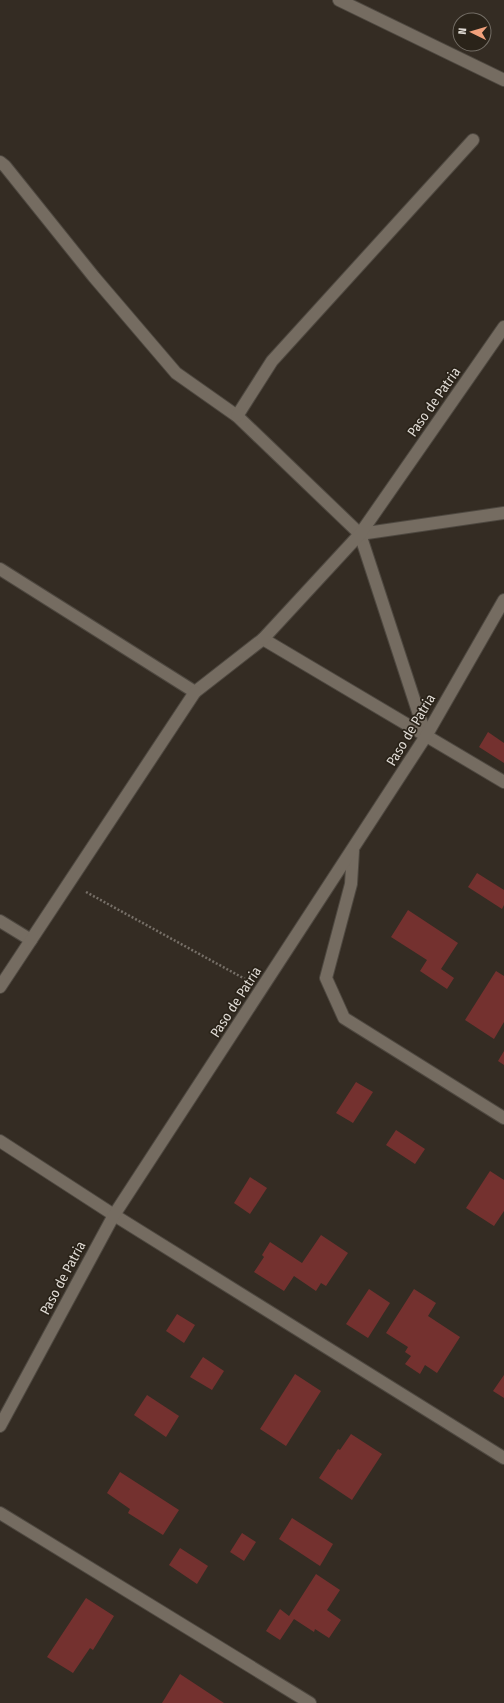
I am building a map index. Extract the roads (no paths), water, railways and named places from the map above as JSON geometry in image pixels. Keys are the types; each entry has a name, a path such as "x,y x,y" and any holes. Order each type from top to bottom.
{"street":[{"path":"339,0 504,80"},
{"path":"236,416 272,361 473,140"},
{"path":"0,162 5,166 94,277 176,373 236,416 360,534 426,736"},
{"name":"Paso de Patria","path":"0,987 195,692 263,639 360,534 504,327"},
{"path":"360,534 504,513"},
{"path":"0,569 195,692"},
{"name":"Paso de Patria","path":"0,1426 114,1215 426,736 504,600"},
{"path":"263,639 504,782"},
{"path":"353,850 351,884 326,978 344,1018 504,1118"},
{"path":"0,921 31,940"},
{"path":"0,1141 114,1215 504,1458"},
{"path":"0,1513 310,1703"}]}
